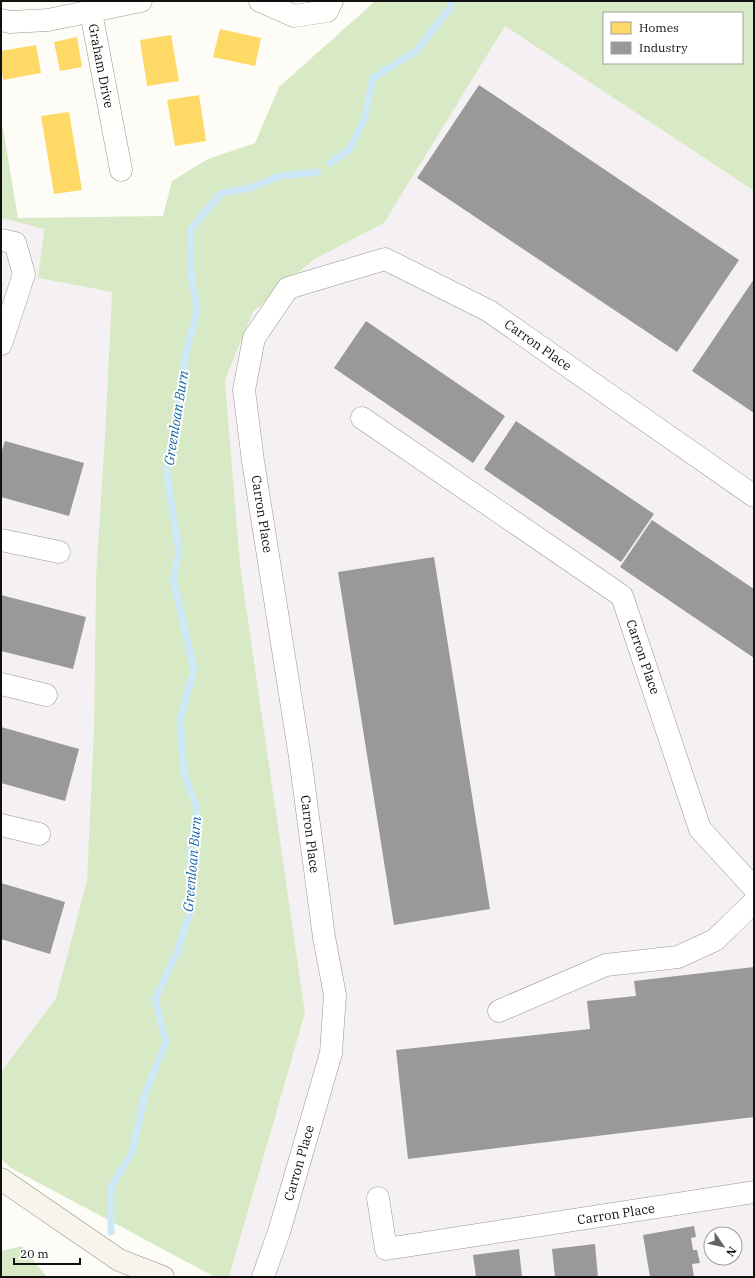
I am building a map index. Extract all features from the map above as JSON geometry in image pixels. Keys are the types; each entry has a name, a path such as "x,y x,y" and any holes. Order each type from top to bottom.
{"street":[{"name":"Graham Drive","path":"121,170 91,12 141,1"},
{"path":"260,1 294,16 327,11 332,1"},
{"path":"1,20 10,22 48,20 91,12"},
{"path":"1,240 15,244 24,274 1,344"},
{"name":"Carron Place","path":"263,1277 279,1232 331,1053 335,995 324,937 300,757 254,469 244,390 254,338 288,288 385,259 490,311 754,496"},
{"name":"Carron Place","path":"362,418 622,596 700,829 754,888"},
{"path":"1,540 59,552"},
{"path":"1,684 46,695"},
{"path":"1,825 39,834"},
{"path":"499,1012 606,965 678,957 715,940 754,902"},
{"path":"1,1179 119,1260 163,1277"},
{"name":"Carron Place","path":"378,1198 386,1249 754,1192"}],"shaded area":[{"path":"505,26 754,191 754,1277 229,1277 305,1013 240,564 225,380 253,312 313,260 384,223"},
{"path":"1,218 44,229 38,278 112,292 96,575 94,728 87,880 56,998 1,1072"}],"green space":[{"path":"373,1 754,1 754,191 505,26 384,223 313,260 253,312 225,380 240,564 305,1013 229,1277 215,1277 11,1168 1,1159 1,1072 56,998 87,880 94,728 96,575 112,292 38,278 44,229 1,218 1,128 3,128 18,218 163,216 172,181 208,159 255,143 279,87 372,4"},
{"path":"22,1246 47,1277 1,1277 1,1251"}],"building: Homes":[{"path":"220,29 261,38 255,66 213,57"},
{"path":"171,35 179,81 147,86 140,40"},
{"path":"77,37 82,67 60,71 54,42"},
{"path":"36,45 41,73 3,80 1,51"},
{"path":"199,95 206,141 175,146 167,100"},
{"path":"69,112 82,190 54,194 41,116"}],"building: Industry":[{"path":"479,85 739,260 677,352 417,178"},
{"path":"754,279 754,413 692,371"},
{"path":"366,321 505,416 473,463 334,368"},
{"path":"516,421 654,514 621,562 484,469"},
{"path":"5,441 84,463 69,516 1,497 1,453"},
{"path":"652,520 754,589 754,658 620,567"},
{"path":"434,557 490,909 394,925 338,572"},
{"path":"1,595 86,617 73,669 1,651"},
{"path":"1,727 79,749 65,801 1,783"},
{"path":"1,883 65,902 50,954 1,939"},
{"path":"754,967 754,1117 408,1159 396,1050 590,1029 587,1001 636,996 634,981"},
{"path":"694,1226 696,1237 691,1238 693,1250 697,1250 700,1263 692,1264 694,1277 650,1277 643,1235"},
{"path":"595,1244 598,1277 555,1277 552,1249"},
{"path":"519,1249 522,1277 476,1277 473,1255"}],"waterway":[{"name":"Greenloan Burn","path":"330,163 349,150 365,118 373,78 415,52 450,8 451,1"},
{"name":"Greenloan Burn","path":"111,1232 111,1187 132,1153 145,1094 166,1042 155,999 178,950 190,912 190,851 197,809 184,773 180,720 194,670 173,578 179,553 166,468 179,409 185,357 197,311 190,266 191,229 221,193 250,188 280,176 318,172"}]}
